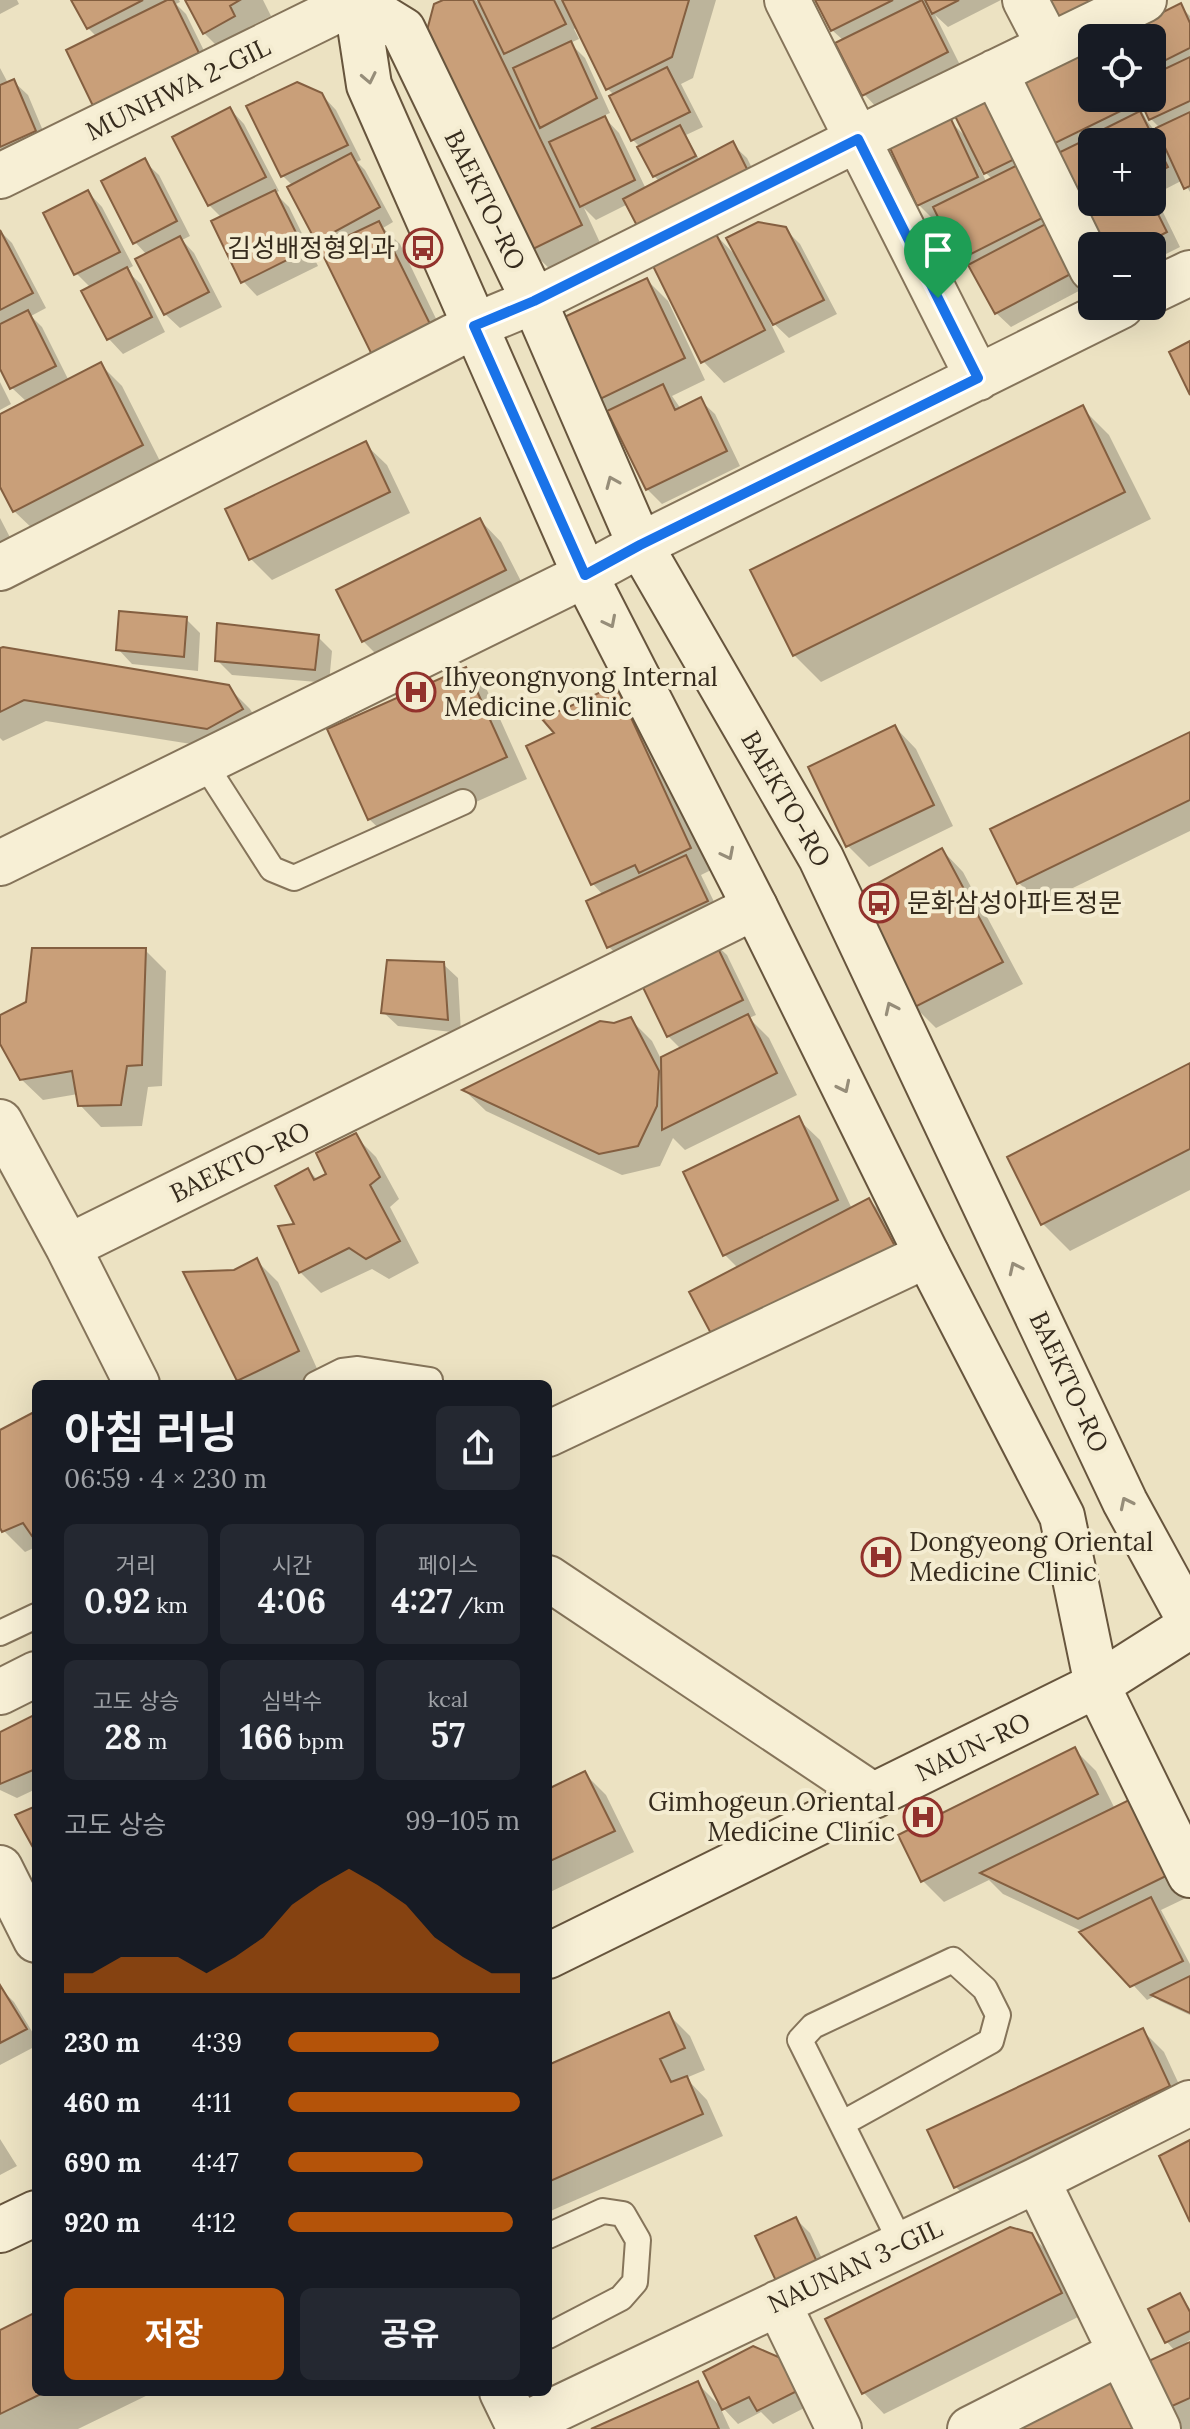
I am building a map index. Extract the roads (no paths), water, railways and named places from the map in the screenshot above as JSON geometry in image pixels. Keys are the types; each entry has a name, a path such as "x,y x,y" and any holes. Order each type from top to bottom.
{"street":[{"path":"357,0 369,85 585,575 755,907 927,1255 1062,1516 1097,1685 1190,1875"},
{"name":"MUNHWA 2-GIL","path":"0,176 357,0"},
{"name":"BAEKTO-RO","path":"357,0 403,30 534,301 640,545 821,858 1125,1502 1190,1623"},
{"path":"787,0 978,378"},
{"path":"1025,0 1049,46"},
{"path":"0,568 474,326 534,301 1144,0"},
{"path":"995,72 1078,241"},
{"path":"1166,284 1190,273"},
{"path":"0,863 585,575 1089,320"},
{"name":"BAEKTO-RO","path":"68,1247 755,907"},
{"path":"0,1122 135,1380"},
{"path":"552,1432 927,1255"},
{"path":"552,1581 874,1796"},
{"name":"NAUN-RO","path":"552,1954 1097,1685 1190,1623"},
{"path":"0,1692 32,1676"},
{"path":"0,1868 32,1932"},
{"name":"NAUNAN 3-GIL","path":"514,2416 778,2303 1037,2180 1190,2103"},
{"path":"1037,2180 1158,2429"},
{"path":"0,2230 32,2215"},
{"path":"778,2303 839,2429"},
{"path":"970,2429 1120,2353"}],"lane":[{"path":"204,763 272,869 294,878 463,802"},
{"path":"324,1380 342,1371 358,1369 430,1380"},
{"path":"0,1633 32,1618"},
{"path":"843,2123 991,2041 998,2015 985,1989 953,1960 813,2026 800,2040 902,2245"},
{"path":"552,2234 603,2211 623,2214 638,2240 635,2282 621,2298 552,2334"}],"place":[{"name":"김성배정형외과","path":"423,248"},
{"name":"Ihyeongnyong Internal Medicine Clinic","path":"416,692"},
{"name":"문화삼성아파트정문","path":"879,903"},
{"name":"Dongyeong Oriental Medicine Clinic","path":"881,1557"},
{"name":"Gimhogeun Oriental Medicine Clinic","path":"923,1817"}]}
